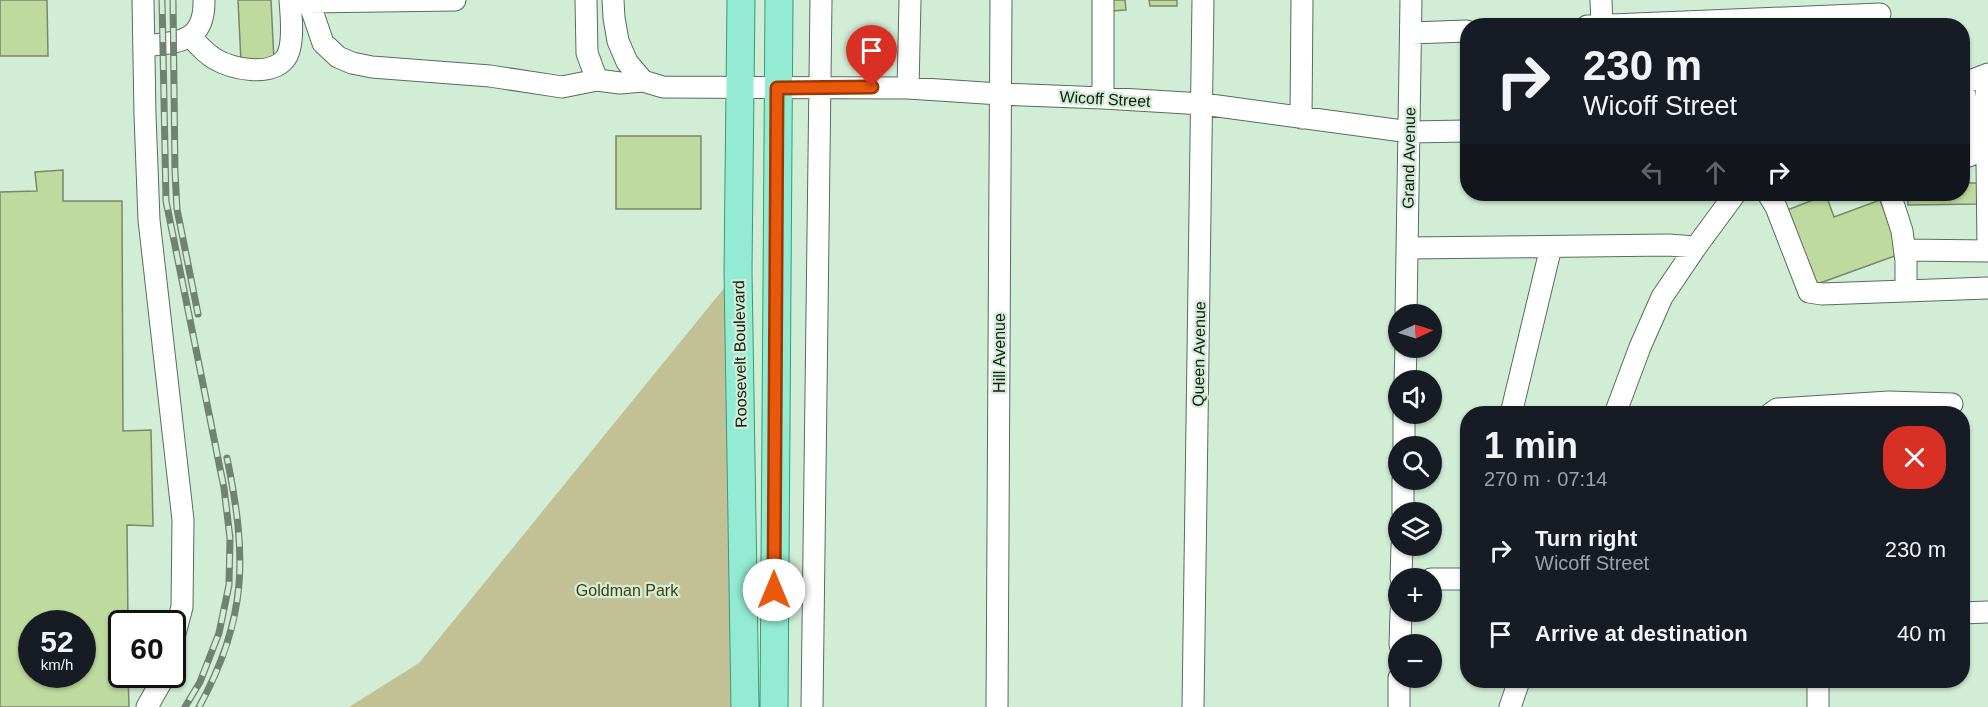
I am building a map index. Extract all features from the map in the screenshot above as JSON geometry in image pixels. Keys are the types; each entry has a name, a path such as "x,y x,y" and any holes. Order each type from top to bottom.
{"main road":[{"name":"Roosevelt Boulevard","path":"741,0 738,271 745,707"},
{"name":"Roosevelt Boulevard","path":"774,707 778,0"}],"street":[{"path":"143,0 149,220 183,520 181,610"},
{"path":"144,46 180,42 191,37 200,25 204,0"},
{"path":"191,37 214,59 227,64 264,69 277,66 286,58 300,1 455,0"},
{"path":"586,0 587,53 597,80"},
{"path":"613,0 618,41 627,62 643,81"},
{"path":"812,707 821,0"},
{"path":"909,88 910,0"},
{"name":"Hill Avenue","path":"998,707 1001,0"},
{"path":"1103,0 1103,98"},
{"name":"Queen Avenue","path":"1193,707 1203,0"},
{"path":"1301,118 1302,0"},
{"name":"Grand Avenue","path":"1406,304 1411,0"},
{"path":"1601,0 1602,18"},
{"name":"Wicoff Street","path":"300,1 323,43 338,57 352,63 372,67 490,76 562,87 597,80 620,83 643,81 663,87 909,88 1103,98 1203,104 1410,132 1460,131"},
{"path":"1699,18 1741,15 1880,13"},
{"path":"1411,33 1460,31"},
{"path":"1905,250 1988,250 1987,75 1970,81"},
{"path":"1970,126 1970,156"},
{"path":"1618,406 1662,297 1730,201"},
{"path":"1772,201 1809,292 1815,294 1988,288"},
{"path":"1892,201 1902,231 1905,250 1906,290"},
{"path":"1408,248 1668,245 1696,247"},
{"path":"1513,406 1551,247"},
{"path":"1920,406 1952,404"},
{"path":"1442,579 1460,579"},
{"path":"1970,613 1988,612"},
{"path":"147,707 158,688"},
{"path":"1399,688 1399,707"},
{"path":"1510,707 1517,688"},
{"path":"1818,688 1818,707"}],"green space":[{"name":"Goldman Park","path":"738,271 745,707 349,707 419,663"}],"building":[{"path":"0,0 47,0 48,56 0,56"},
{"path":"238,0 271,0 274,61 241,62"},
{"path":"1111,0 1125,0 1126,10 1111,11"},
{"path":"1149,0 1177,0 1177,6 1150,6"},
{"path":"616,136 701,136 701,209 616,209"},
{"path":"63,170 63,201 122,201 123,431 151,430 153,526 127,525 128,610 108,610 108,688 128,688 129,707 0,707 0,192 37,191 35,172"},
{"path":"1970,183 1979,183 1979,204 1908,205 1908,201 1970,201"},
{"path":"1810,201 1828,201 1834,217 1880,201 1900,254 1809,287 1782,212"}],"railway":[{"path":"162,0 166,201 224,488 230,538 229,585 219,633 200,682 185,707"},
{"path":"173,0 177,209 198,314"},
{"path":"199,707 227,644 235,615 239,586 238,525 227,458"}],"route":[{"path":"774,590 777,88 872,87"}]}
